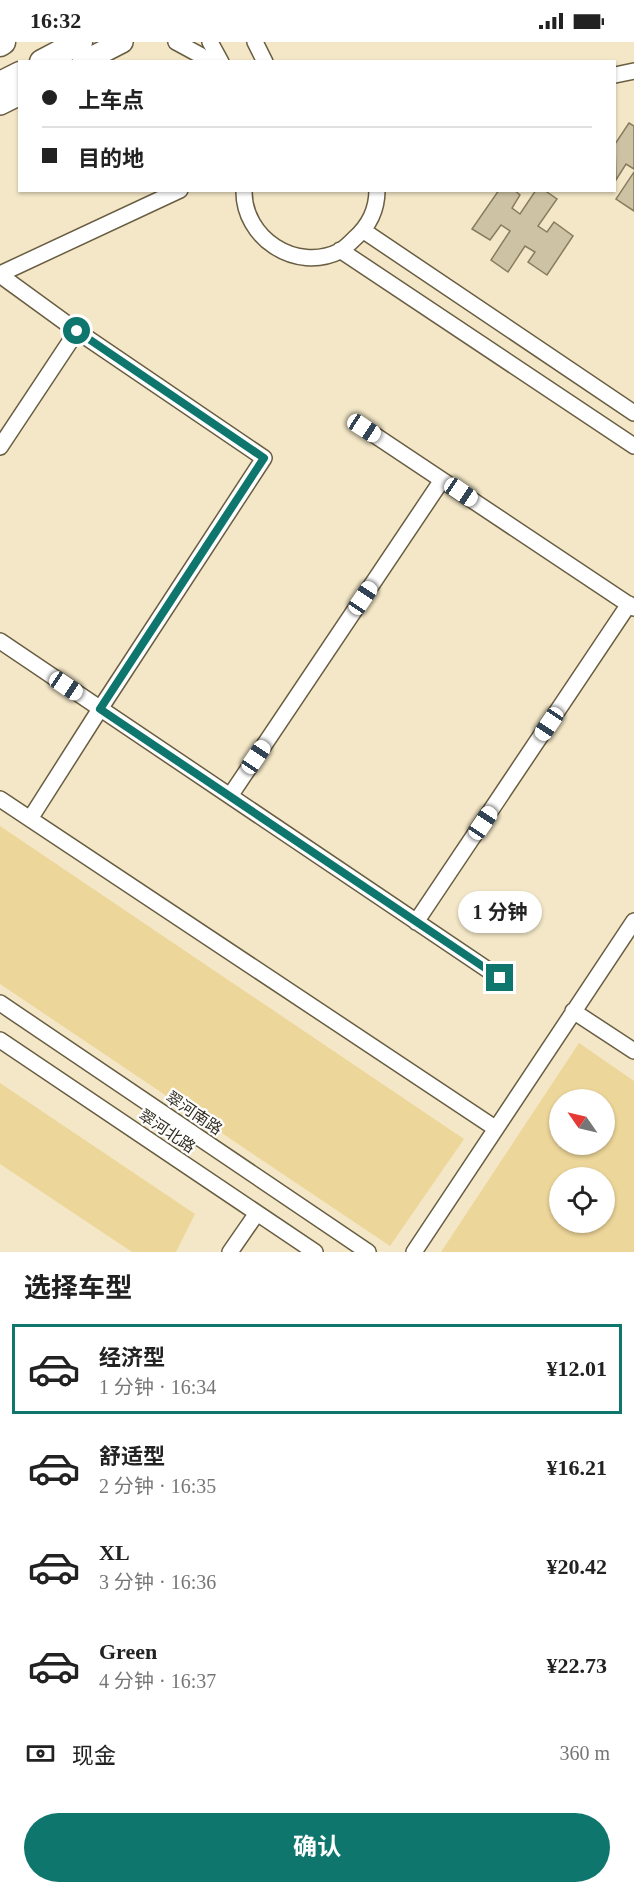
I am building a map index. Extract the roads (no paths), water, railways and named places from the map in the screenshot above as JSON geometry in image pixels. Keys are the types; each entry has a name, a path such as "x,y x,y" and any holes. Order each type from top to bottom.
{"main road":[{"path":"46,60 80,42"},
{"path":"87,60 122,42"},
{"path":"0,84 18,75"},
{"path":"0,104 18,95"}],"street":[{"path":"176,42 205,60"},
{"path":"210,42 220,60"},
{"path":"255,42 266,60"},
{"path":"266,42 267,60"},
{"path":"616,75 634,71"},
{"path":"30,819 264,458 77,331 0,274 176,192"},
{"path":"244,192 250,220 262,237 279,250 299,257 320,257 340,250 364,231 374,211 377,192"},
{"path":"364,231 634,412"},
{"path":"340,250 634,446"},
{"path":"0,447 77,331"},
{"path":"364,428 631,606 416,922"},
{"path":"230,796 442,480"},
{"path":"0,641 500,978"},
{"path":"0,799 495,1128"},
{"path":"414,1252 634,921"},
{"name":"翠河南路","path":"0,1003 369,1252"},
{"path":"573,1011 634,1051"},
{"name":"翠河北路","path":"0,1040 315,1252"},
{"path":"230,1252 257,1213"}]}
